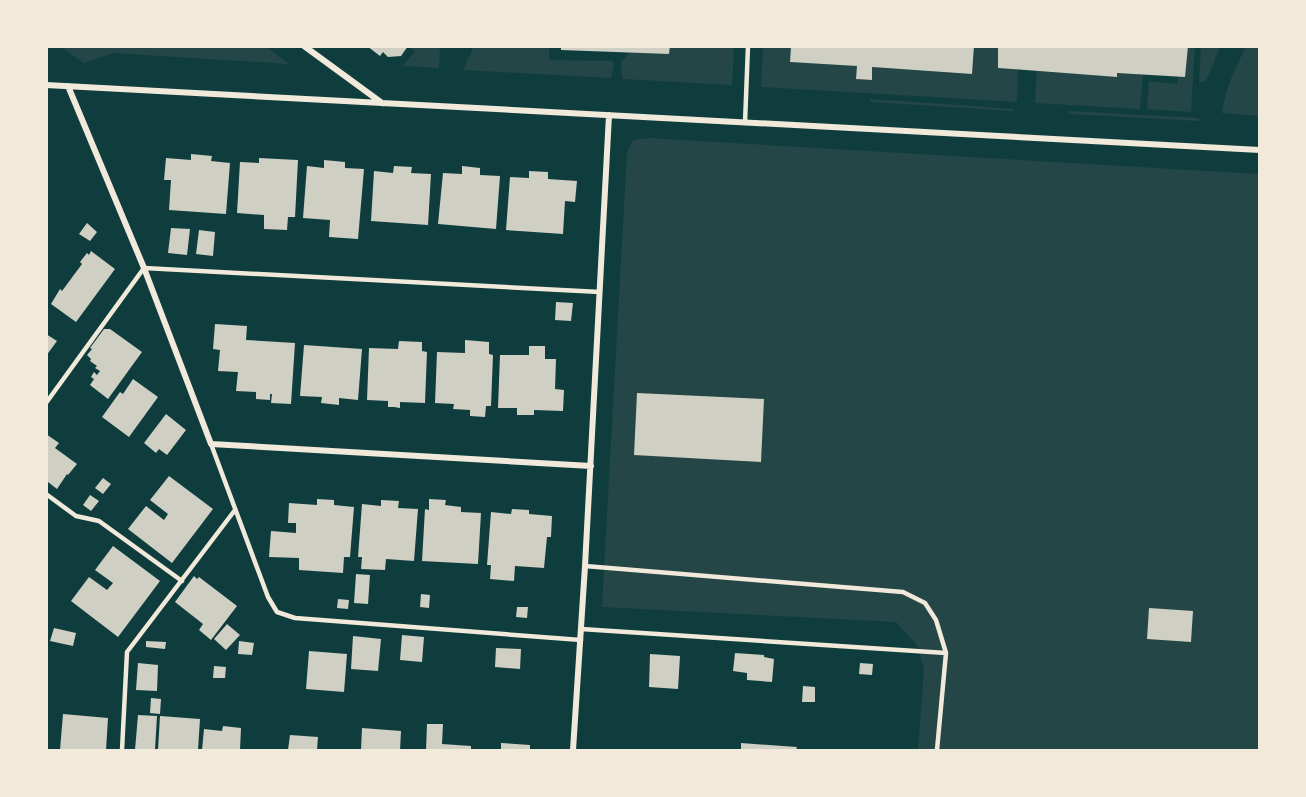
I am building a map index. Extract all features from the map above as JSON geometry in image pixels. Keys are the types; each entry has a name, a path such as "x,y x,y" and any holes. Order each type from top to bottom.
{"street":[{"path":"303,46 382,103"},
{"path":"46,85 1260,150"},
{"path":"68,86 144,268 211,444 591,466"},
{"path":"573,750 591,466 609,115"}],"lane":[{"path":"745,123 748,46"},
{"path":"46,403 144,268 600,292"},
{"path":"211,444 268,597 277,612 295,618 581,640"},
{"path":"46,494 76,516 99,521 182,581"},
{"path":"122,750 128,651 235,510"},
{"path":"585,566 903,592 925,603 936,620 946,653 937,750"},
{"path":"581,629 946,653"}],"shaded area":[{"path":"474,46 549,47 549,60 611,61 614,63 611,78 463,70"},
{"path":"61,47 267,47 289,64 113,53 84,63"},
{"path":"409,47 439,47 439,68 403,66 415,51"},
{"path":"670,47 734,47 732,85 622,79 621,62 630,52 669,54"},
{"path":"763,47 791,47 790,62 857,66 857,79 871,80 872,67 972,74 974,47 998,47 998,68 1018,70 1017,102 761,87"},
{"path":"1188,47 1195,47 1191,112 1147,109 1149,81 1177,84"},
{"path":"1201,47 1220,47 1206,81 1199,82"},
{"path":"1246,47 1259,47 1259,116 1222,113 1231,79"},
{"path":"1037,71 1117,77 1117,73 1143,74 1140,109 1035,103"},
{"path":"871,99 1014,109 1014,111 870,102"},
{"path":"1069,111 1199,118 1199,121 1069,114"},
{"path":"649,138 1259,174 1259,750 918,750 924,669 917,645 896,622 602,607 627,152 633,140"}],"building":[{"path":"367,46 408,46 401,56 388,57 383,52 380,56"},
{"path":"561,46 670,46 669,54 561,50"},
{"path":"791,46 974,46 972,74 872,67 872,80 856,79 857,66 790,62"},
{"path":"998,46 1188,46 1185,77 1117,73 1117,77 998,68"},
{"path":"191,154 212,156 211,161 230,163 226,214 169,210 171,180 164,180 166,158 191,160"},
{"path":"259,158 298,160 295,217 288,217 287,230 264,229 264,215 237,213 240,162 259,163"},
{"path":"324,160 345,162 345,168 364,169 358,239 329,237 330,220 303,218 307,166 324,168"},
{"path":"394,166 412,167 411,173 431,174 428,225 371,221 374,171 393,173"},
{"path":"462,166 480,168 480,175 500,176 496,229 438,224 443,173 462,174"},
{"path":"529,171 548,172 548,179 577,181 575,202 565,201 563,234 506,230 510,177 529,178"},
{"path":"87,223 97,232 90,241 79,234"},
{"path":"171,228 190,229 187,255 168,253"},
{"path":"199,230 215,232 213,256 196,254"},
{"path":"91,251 115,269 76,322 51,304 60,289 62,291 82,264 80,262"},
{"path":"556,302 573,303 571,321 555,320"},
{"path":"215,324 247,326 246,340 295,343 291,404 271,403 272,394 270,394 270,400 256,399 256,392 236,391 238,372 218,371 220,350 213,349"},
{"path":"104,329 110,329 142,352 108,399 90,385 94,379 91,377 94,372 97,375 100,371 95,368 97,366 90,361 87,355"},
{"path":"46,334 57,341 46,356"},
{"path":"465,340 489,342 489,354 493,355 491,406 486,406 485,417 470,416 470,410 453,409 454,404 435,403 437,352 465,353"},
{"path":"399,341 422,342 422,351 427,352 425,403 400,402 400,408 388,407 388,401 367,400 369,348 398,349"},
{"path":"304,345 362,349 358,400 339,398 339,405 321,403 322,397 300,396"},
{"path":"529,346 545,346 545,359 556,359 555,389 564,390 563,411 534,410 534,415 517,415 517,408 498,408 500,355 529,355"},
{"path":"133,379 158,397 129,437 102,417 120,392 123,394"},
{"path":"637,393 764,399 761,462 634,455"},
{"path":"166,414 186,430 167,455 159,449 156,453 144,443"},
{"path":"46,434 59,443 55,448 77,464 57,489 48,482 46,484"},
{"path":"169,476 213,509 172,563 128,529 146,506 164,520 168,514 150,500"},
{"path":"103,478 111,484 103,494 95,488"},
{"path":"90,495 99,501 91,511 83,505"},
{"path":"317,499 334,500 334,505 354,507 350,557 344,557 343,573 299,570 299,558 269,557 271,531 296,533 296,523 288,523 289,503 317,505"},
{"path":"429,499 446,500 445,505 461,507 461,512 481,513 478,564 422,561 425,509 429,510"},
{"path":"381,500 399,501 398,508 418,509 414,561 386,559 385,570 361,569 362,557 358,557 362,504 381,506"},
{"path":"512,509 529,510 529,514 552,516 551,537 547,537 544,568 515,566 514,581 490,579 491,565 487,565 491,512 511,514"},
{"path":"113,546 160,581 118,637 71,601 89,577 107,590 113,583 95,570"},
{"path":"356,574 370,575 368,604 354,603"},
{"path":"194,576 197,579 199,577 237,606 211,640 199,630 203,624 175,602"},
{"path":"421,594 430,595 429,608 420,607"},
{"path":"338,599 349,600 348,609 337,608"},
{"path":"517,607 528,607 527,618 516,617"},
{"path":"1149,608 1193,611 1191,642 1147,639"},
{"path":"227,624 240,635 226,650 214,639"},
{"path":"54,628 76,633 73,646 50,641"},
{"path":"402,635 424,637 422,662 400,660"},
{"path":"353,636 381,639 378,671 351,669"},
{"path":"146,641 166,642 165,649 146,647"},
{"path":"239,641 254,643 252,655 238,654"},
{"path":"496,648 521,649 520,669 495,667"},
{"path":"309,651 347,654 344,692 306,689"},
{"path":"735,653 764,655 764,657 774,659 772,682 747,680 747,673 733,671"},
{"path":"650,654 680,656 678,689 649,687"},
{"path":"138,663 158,665 157,691 136,690"},
{"path":"860,663 873,664 872,675 859,674"},
{"path":"214,666 226,667 225,678 213,678"},
{"path":"803,686 815,687 815,702 802,702"},
{"path":"151,698 161,699 160,714 150,713"},
{"path":"63,714 108,718 106,750 60,750"},
{"path":"138,715 157,716 155,750 135,750"},
{"path":"160,716 200,719 198,750 158,750"},
{"path":"427,724 443,724 442,744 471,746 471,750 426,750"},
{"path":"223,726 241,728 240,750 202,750 204,729 222,731"},
{"path":"362,728 401,731 400,750 361,750"},
{"path":"290,735 318,737 317,750 288,750"},
{"path":"501,743 530,745 530,750 501,750"},
{"path":"741,743 797,747 796,750 741,750"}]}
